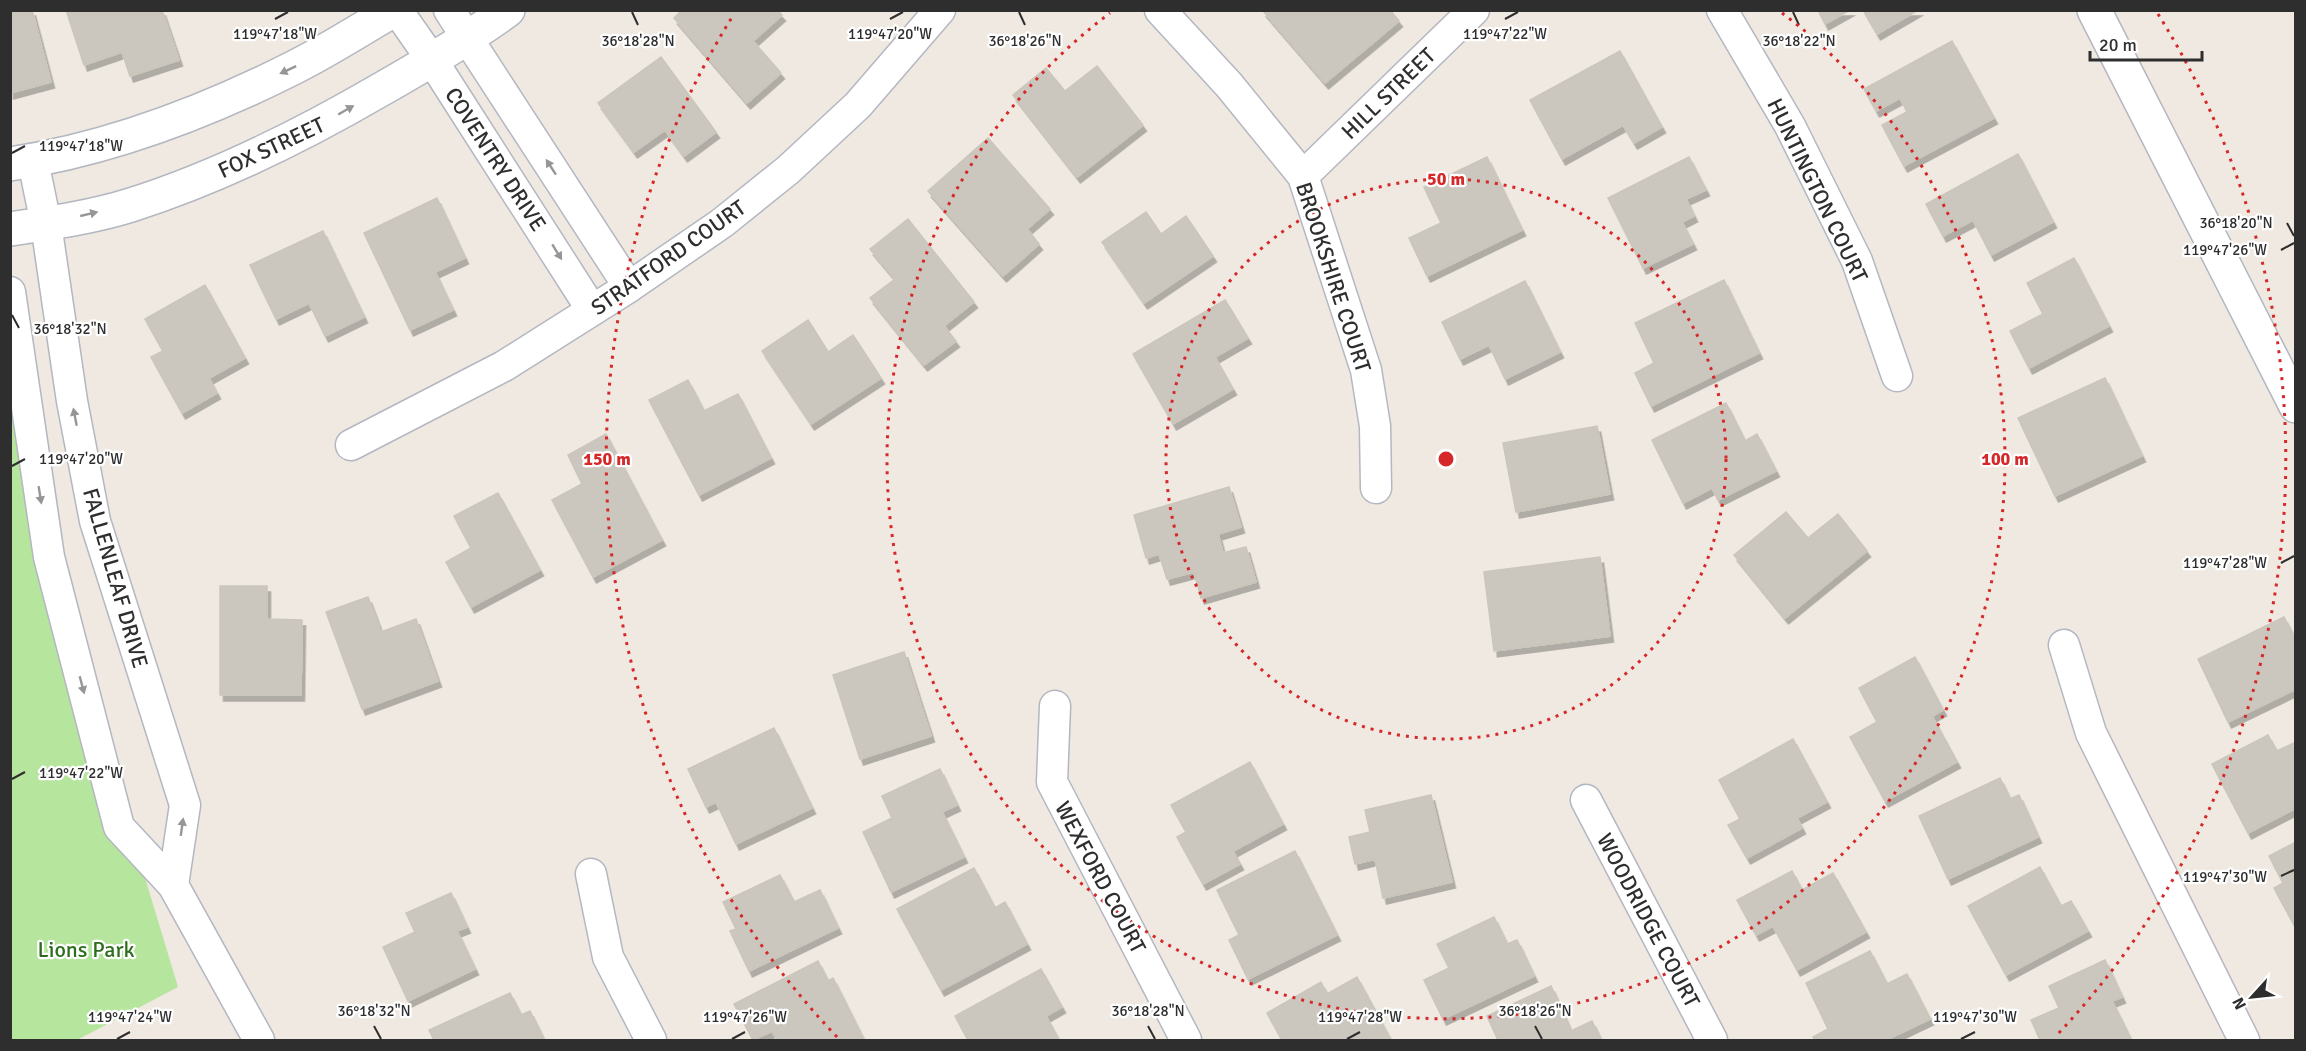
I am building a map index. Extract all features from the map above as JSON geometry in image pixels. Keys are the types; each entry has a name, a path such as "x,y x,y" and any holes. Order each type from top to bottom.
{"street":[{"name":"COVENTRY DRIVE","path":"395,10 432,60 592,310"},
{"path":"22,162 126,138 218,102 296,67 395,10"},
{"name":"COVENTRY DRIVE","path":"449,10 629,287"},
{"name":"FOX STREET","path":"10,229 46,224 131,205 243,163 311,131 468,39 508,10"},
{"name":"STRATFORD COURT","path":"351,445 504,366 629,287 722,223 788,170 858,105 940,10"},
{"name":"BROOKSHIRE COURT","path":"1160,10 1229,85 1303,176 1366,370 1375,426 1376,488"},
{"name":"HILL STREET","path":"1303,176 1474,10"},
{"name":"HUNTINGTON COURT","path":"1722,10 1790,126 1857,261 1897,376"},
{"path":"2094,10 2295,406"},
{"name":"FALLENLEAF DRIVE","path":"22,162 46,224 72,401 95,521 185,805 173,885"},
{"path":"10,292 49,557 119,827 173,885 259,1041"},
{"path":"2064,645 2091,733 2244,1041"},
{"name":"WEXFORD COURT","path":"1055,706 1052,782 1186,1041"},
{"name":"WOODRIDGE COURT","path":"1586,800 1712,1041"},
{"path":"591,874 608,957 651,1041"}],"green space":[{"name":"Lions Park","path":"10,337 37,520 178,987 77,1040 11,1040"}],"building":[{"path":"10,10 32,10 51,82 10,93"},
{"path":"66,10 162,10 179,60 130,76 122,52 84,65"},
{"path":"682,10 777,10 782,15 753,41 781,73 747,103 674,18"},
{"path":"1390,10 1399,21 1325,83 1263,11"},
{"path":"1818,10 1850,10 1825,24"},
{"path":"1863,10 1918,10 1877,34"},
{"path":"1952,41 1994,118 1904,166 1882,125 1907,112 1900,98 1876,111 1864,89"},
{"path":"1620,51 1662,127 1634,143 1623,125 1562,159 1530,100"},
{"path":"661,57 716,132 684,156 665,130 634,152 598,103"},
{"path":"1097,66 1143,125 1077,177 1013,95 1046,68 1065,91"},
{"path":"988,138 1050,209 1027,229 1039,244 1003,276 928,191"},
{"path":"2018,154 2053,222 1991,255 1973,220 1943,236 1926,204"},
{"path":"1487,157 1522,230 1427,276 1409,238 1441,223 1424,187"},
{"path":"1689,157 1706,190 1686,199 1694,216 1682,222 1693,244 1643,268 1608,198"},
{"path":"437,198 465,258 435,272 453,310 410,330 364,233"},
{"path":"1146,212 1161,234 1186,216 1213,256 1144,303 1102,242"},
{"path":"908,219 974,302 944,326 956,341 924,365 870,298 895,279 870,249"},
{"path":"323,231 364,317 325,336 309,303 276,319 250,265"},
{"path":"2074,258 2109,326 2029,368 2010,331 2043,314 2027,283"},
{"path":"1724,280 1759,353 1651,406 1635,373 1654,363 1635,323"},
{"path":"1525,281 1560,352 1505,379 1489,345 1460,359 1442,322"},
{"path":"205,285 245,358 209,378 217,393 182,413 151,357 163,351 145,319"},
{"path":"1225,300 1248,338 1215,357 1233,389 1173,424 1133,354"},
{"path":"808,320 828,352 853,335 881,378 811,424 762,351"},
{"path":"2105,378 2142,456 2055,496 2018,418"},
{"path":"688,380 704,411 738,394 771,458 699,495 649,400"},
{"path":"1726,403 1745,441 1757,434 1776,471 1718,500 1712,488 1683,503 1652,440"},
{"path":"1597,426 1610,494 1516,512 1503,443"},
{"path":"606,434 662,540 593,577 552,500 582,484 568,455"},
{"path":"1229,487 1241,527 1218,534 1223,553 1246,547 1256,582 1201,598 1194,572 1167,579 1159,554 1146,558 1134,515"},
{"path":"498,493 540,570 471,607 446,562 471,548 454,516"},
{"path":"1786,512 1808,538 1838,514 1867,551 1785,618 1734,555"},
{"path":"1600,557 1610,636 1494,651 1484,572"},
{"path":"220,586 267,586 267,619 302,620 301,695 220,695"},
{"path":"368,597 381,632 416,619 438,681 362,709 326,612"},
{"path":"2284,617 2296,640 2296,689 2228,722 2198,659"},
{"path":"904,652 931,736 860,759 833,675"},
{"path":"1915,657 1943,710 1932,716 1957,762 1885,801 1850,737 1877,722 1859,688"},
{"path":"774,728 812,808 736,844 716,802 706,807 688,769"},
{"path":"2268,735 2277,751 2296,742 2296,808 2248,833 2212,764"},
{"path":"1793,739 1827,802 1797,818 1802,828 1747,858 1728,825 1740,819 1719,780"},
{"path":"1250,762 1283,824 1233,851 1240,864 1203,884 1177,837 1186,832 1171,805"},
{"path":"940,769 957,805 942,812 964,857 891,892 863,832 892,818 882,796"},
{"path":"2000,778 2010,799 2019,795 2038,837 1948,879 1919,816"},
{"path":"1431,795 1452,882 1383,898 1375,859 1355,864 1349,837 1370,832 1365,810"},
{"path":"2296,842 2296,922 2293,923 2274,888 2283,883 2269,856"},
{"path":"1295,851 1337,935 1248,979 1229,940 1239,935 1217,890"},
{"path":"2040,867 2061,906 2071,901 2088,931 2006,975 1968,906"},
{"path":"974,868 995,908 1005,902 1027,944 941,990 897,909"},
{"path":"1792,871 1802,890 1833,873 1866,932 1797,970 1773,926 1756,935 1737,900"},
{"path":"780,875 794,902 820,890 838,928 749,971 730,931 736,929 723,902"},
{"path":"451,893 467,927 457,931 475,969 408,1001 383,947 415,932 406,913"},
{"path":"1494,917 1507,944 1517,940 1534,976 1443,1019 1424,980 1449,968 1437,944"},
{"path":"1870,951 1887,984 1907,974 1930,1019 1886,1040 1815,1040 1813,1037 1828,1029 1806,983"},
{"path":"2105,960 2122,997 2112,1001 2131,1040 2040,1040 2031,1020 2059,1008 2049,986"},
{"path":"818,961 828,981 833,978 864,1040 777,1040 772,1031 753,1040 734,1004"},
{"path":"1041,969 1062,1007 1046,1016 1059,1040 968,1040 955,1016"},
{"path":"1357,977 1391,1040 1282,1040 1267,1013 1321,982 1327,994"},
{"path":"1551,986 1571,1031 1592,1021 1601,1040 1498,1040 1487,1016"},
{"path":"510,993 521,1015 530,1011 544,1040 434,1040 429,1030"}]}
